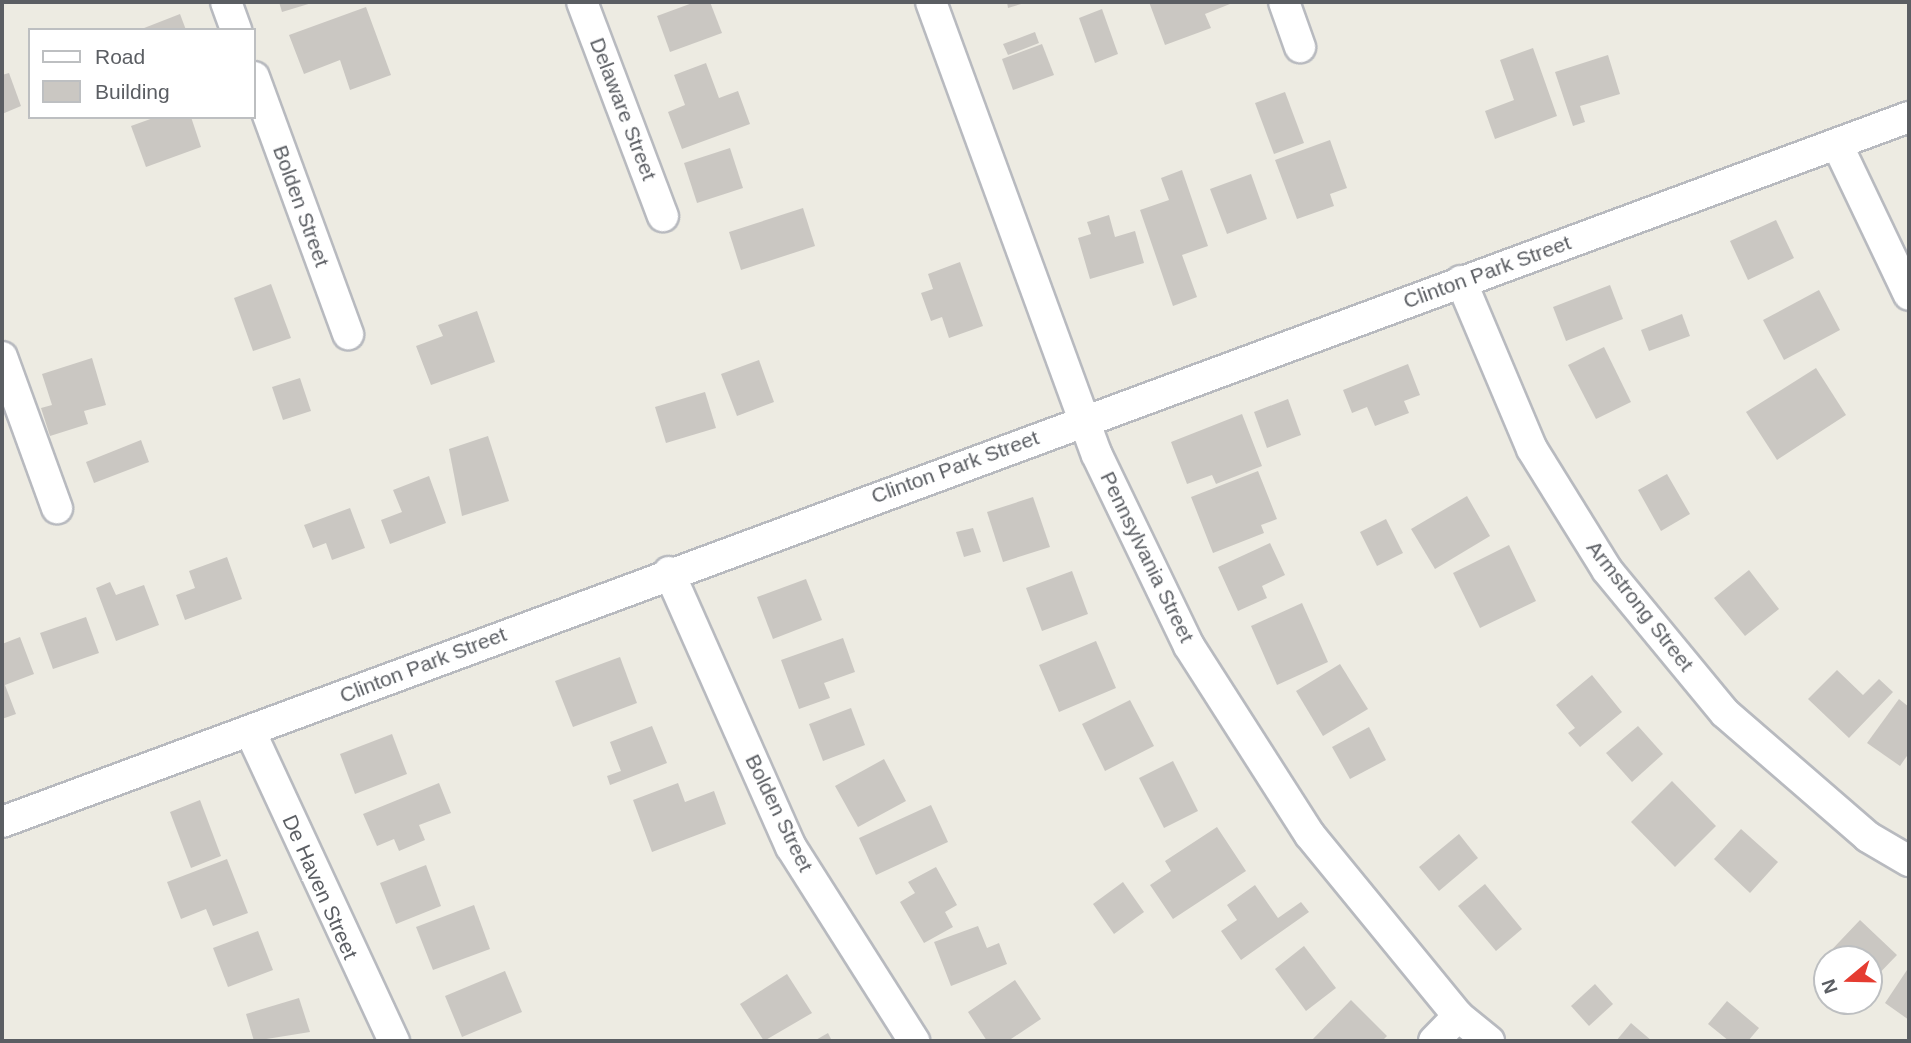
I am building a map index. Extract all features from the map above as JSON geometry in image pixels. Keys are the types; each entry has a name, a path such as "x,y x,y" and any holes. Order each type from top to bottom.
{"street":[{"path":"226,2 235,28"},
{"name":"Delaware Street","path":"582,2 663,216"},
{"name":"Pennsylvania Street","path":"931,2 1084,419 1143,561 1189,646 1311,835 1458,1016 1489,1041"},
{"path":"1284,2 1300,47"},
{"name":"Bolden Street","path":"256,82 348,334"},
{"name":"Clinton Park Street","path":"2,822 669,572 1909,117"},
{"path":"1837,144 1909,295"},
{"name":"Armstrong Street","path":"1461,281 1532,449 1606,570 1725,713 1868,837 1909,861"},
{"path":"2,357 57,508"},
{"name":"Bolden Street","path":"669,572 791,847 914,1041"},
{"name":"De Haven Street","path":"250,731 394,1041"},
{"path":"1434,1041 1458,1016"}],"building":[{"path":"279,2 315,2 282,12"},
{"path":"695,2 710,2 722,33 670,52 657,16"},
{"path":"1007,2 1028,2 1008,8"},
{"path":"1149,2 1230,4 1205,14 1211,28 1165,45"},
{"path":"366,7 391,75 350,90 340,60 304,74 289,35"},
{"path":"1102,9 1118,54 1095,63 1079,18"},
{"path":"180,14 185,28 144,28"},
{"path":"1035,32 1039,43 1008,55 1003,44"},
{"path":"1042,44 1054,75 1013,90 1002,59"},
{"path":"1533,48 1557,116 1495,139 1485,111 1514,100 1500,60"},
{"path":"1608,55 1620,94 1580,106 1585,122 1573,126 1555,72"},
{"path":"706,63 719,98 738,91 750,124 682,149 668,112 685,105 674,75"},
{"path":"9,73 21,106 2,114 2,75"},
{"path":"1285,92 1304,143 1274,154 1255,103"},
{"path":"150,119 192,119 201,147 146,167 131,126"},
{"path":"1330,140 1347,188 1330,194 1334,206 1297,219 1275,160"},
{"path":"730,148 743,188 697,203 684,163"},
{"path":"1182,170 1208,246 1182,255 1197,297 1173,306 1140,210 1169,200 1161,178"},
{"path":"1251,174 1267,219 1227,234 1210,189"},
{"path":"803,208 815,246 741,270 729,232"},
{"path":"1109,215 1115,237 1135,231 1144,263 1090,279 1078,238 1091,234 1087,222"},
{"path":"1776,220 1794,258 1748,280 1730,241"},
{"path":"960,262 983,326 949,338 942,317 931,321 921,293 933,289 928,274"},
{"path":"271,284 291,338 253,351 234,298"},
{"path":"1610,285 1623,319 1566,341 1553,307"},
{"path":"1819,290 1840,330 1784,360 1763,320"},
{"path":"477,311 495,362 431,385 416,346 443,336 438,325"},
{"path":"1682,314 1690,336 1649,351 1641,330"},
{"path":"1604,347 1631,402 1596,419 1568,365"},
{"path":"92,358 106,405 84,411 88,424 50,436 41,408 52,405 42,374"},
{"path":"759,360 774,402 737,416 721,374"},
{"path":"1408,364 1420,395 1404,401 1409,413 1375,426 1367,407 1352,413 1343,390"},
{"path":"1816,368 1846,415 1777,460 1746,412"},
{"path":"300,378 311,411 283,420 272,387"},
{"path":"705,392 716,428 666,443 655,407"},
{"path":"1288,399 1301,435 1267,448 1254,412"},
{"path":"1242,414 1262,466 1216,484 1212,475 1187,484 1171,442"},
{"path":"488,436 509,501 462,516 449,449"},
{"path":"141,440 149,462 94,483 86,462"},
{"path":"1258,471 1277,519 1261,525 1264,533 1213,553 1191,497"},
{"path":"1667,474 1690,514 1661,531 1638,490"},
{"path":"429,476 446,523 390,544 381,520 402,512 393,490"},
{"path":"1467,496 1490,536 1435,569 1411,529"},
{"path":"1033,497 1050,547 1003,562 987,512"},
{"path":"350,508 365,548 332,560 326,543 313,548 304,525"},
{"path":"1386,519 1403,553 1377,566 1360,532"},
{"path":"973,528 981,552 964,557 956,532"},
{"path":"1270,543 1285,575 1262,586 1267,598 1238,611 1218,567"},
{"path":"1509,545 1536,601 1480,628 1453,573"},
{"path":"227,557 242,599 185,620 176,595 195,588 189,571"},
{"path":"1749,570 1779,609 1745,636 1714,598"},
{"path":"1072,571 1088,614 1042,631 1026,588"},
{"path":"806,579 822,620 773,639 757,597"},
{"path":"110,582 116,595 144,585 159,625 116,641 96,588"},
{"path":"1302,603 1328,662 1277,685 1251,626"},
{"path":"86,617 99,653 53,669 40,633"},
{"path":"20,637 34,674 5,685 16,714 2,719 2,644"},
{"path":"843,638 855,672 824,683 830,698 799,709 781,660"},
{"path":"1096,641 1116,688 1059,712 1039,665"},
{"path":"620,657 637,703 573,727 555,681"},
{"path":"1340,664 1368,709 1323,736 1296,691"},
{"path":"1837,670 1863,695 1879,679 1893,692 1849,738 1808,699"},
{"path":"1592,675 1622,712 1580,747 1568,733 1575,728 1556,705"},
{"path":"1899,699 1909,707 1909,753 1900,766 1867,743"},
{"path":"1130,700 1154,746 1105,771 1082,724"},
{"path":"851,708 865,745 823,761 809,724"},
{"path":"652,726 667,763 610,785 607,776 621,771 610,742"},
{"path":"1638,726 1663,754 1632,782 1606,753"},
{"path":"1369,727 1386,760 1350,779 1332,747"},
{"path":"392,734 407,774 355,794 340,754"},
{"path":"884,759 906,801 858,827 835,786"},
{"path":"1173,761 1198,811 1164,828 1139,778"},
{"path":"1672,781 1716,826 1675,867 1631,822"},
{"path":"439,783 451,813 419,825 425,840 399,851 394,839 377,846 363,814"},
{"path":"678,783 685,802 714,791 726,824 652,852 633,800"},
{"path":"200,800 221,856 191,868 170,812"},
{"path":"931,805 948,842 876,875 859,838"},
{"path":"1217,827 1246,871 1173,919 1150,885 1171,871 1165,861"},
{"path":"1741,829 1778,862 1750,893 1714,859"},
{"path":"1459,834 1478,858 1439,891 1419,867"},
{"path":"227,859 248,913 213,926 206,909 181,919 167,882"},
{"path":"426,865 441,906 396,924 380,883"},
{"path":"936,867 957,905 945,912 953,927 924,943 900,902 915,893 908,882"},
{"path":"1123,882 1144,912 1114,934 1093,904"},
{"path":"1485,884 1522,929 1496,951 1458,906"},
{"path":"1255,885 1278,918 1301,902 1309,912 1241,960 1221,931 1237,920 1227,905"},
{"path":"474,905 490,949 433,970 416,927"},
{"path":"1860,920 1897,955 1883,970 1883,945 1836,945"},
{"path":"978,926 987,948 999,943 1007,964 951,986 934,942"},
{"path":"258,931 273,970 228,987 213,948"},
{"path":"1304,946 1336,988 1306,1011 1275,969"},
{"path":"1909,967 1909,1020 1885,1003"},
{"path":"505,971 522,1012 462,1037 445,996"},
{"path":"787,974 812,1013 764,1041 740,1004"},
{"path":"1015,980 1041,1019 1008,1041 987,1041 968,1012"},
{"path":"1595,984 1613,1004 1589,1026 1571,1006"},
{"path":"299,998 310,1032 254,1041 246,1014"},
{"path":"1351,1000 1387,1036 1382,1041 1311,1041"},
{"path":"1727,1001 1759,1028 1748,1041 1729,1041 1708,1024"},
{"path":"1631,1023 1652,1041 1616,1041"},
{"path":"828,1033 832,1041 814,1041"}]}
